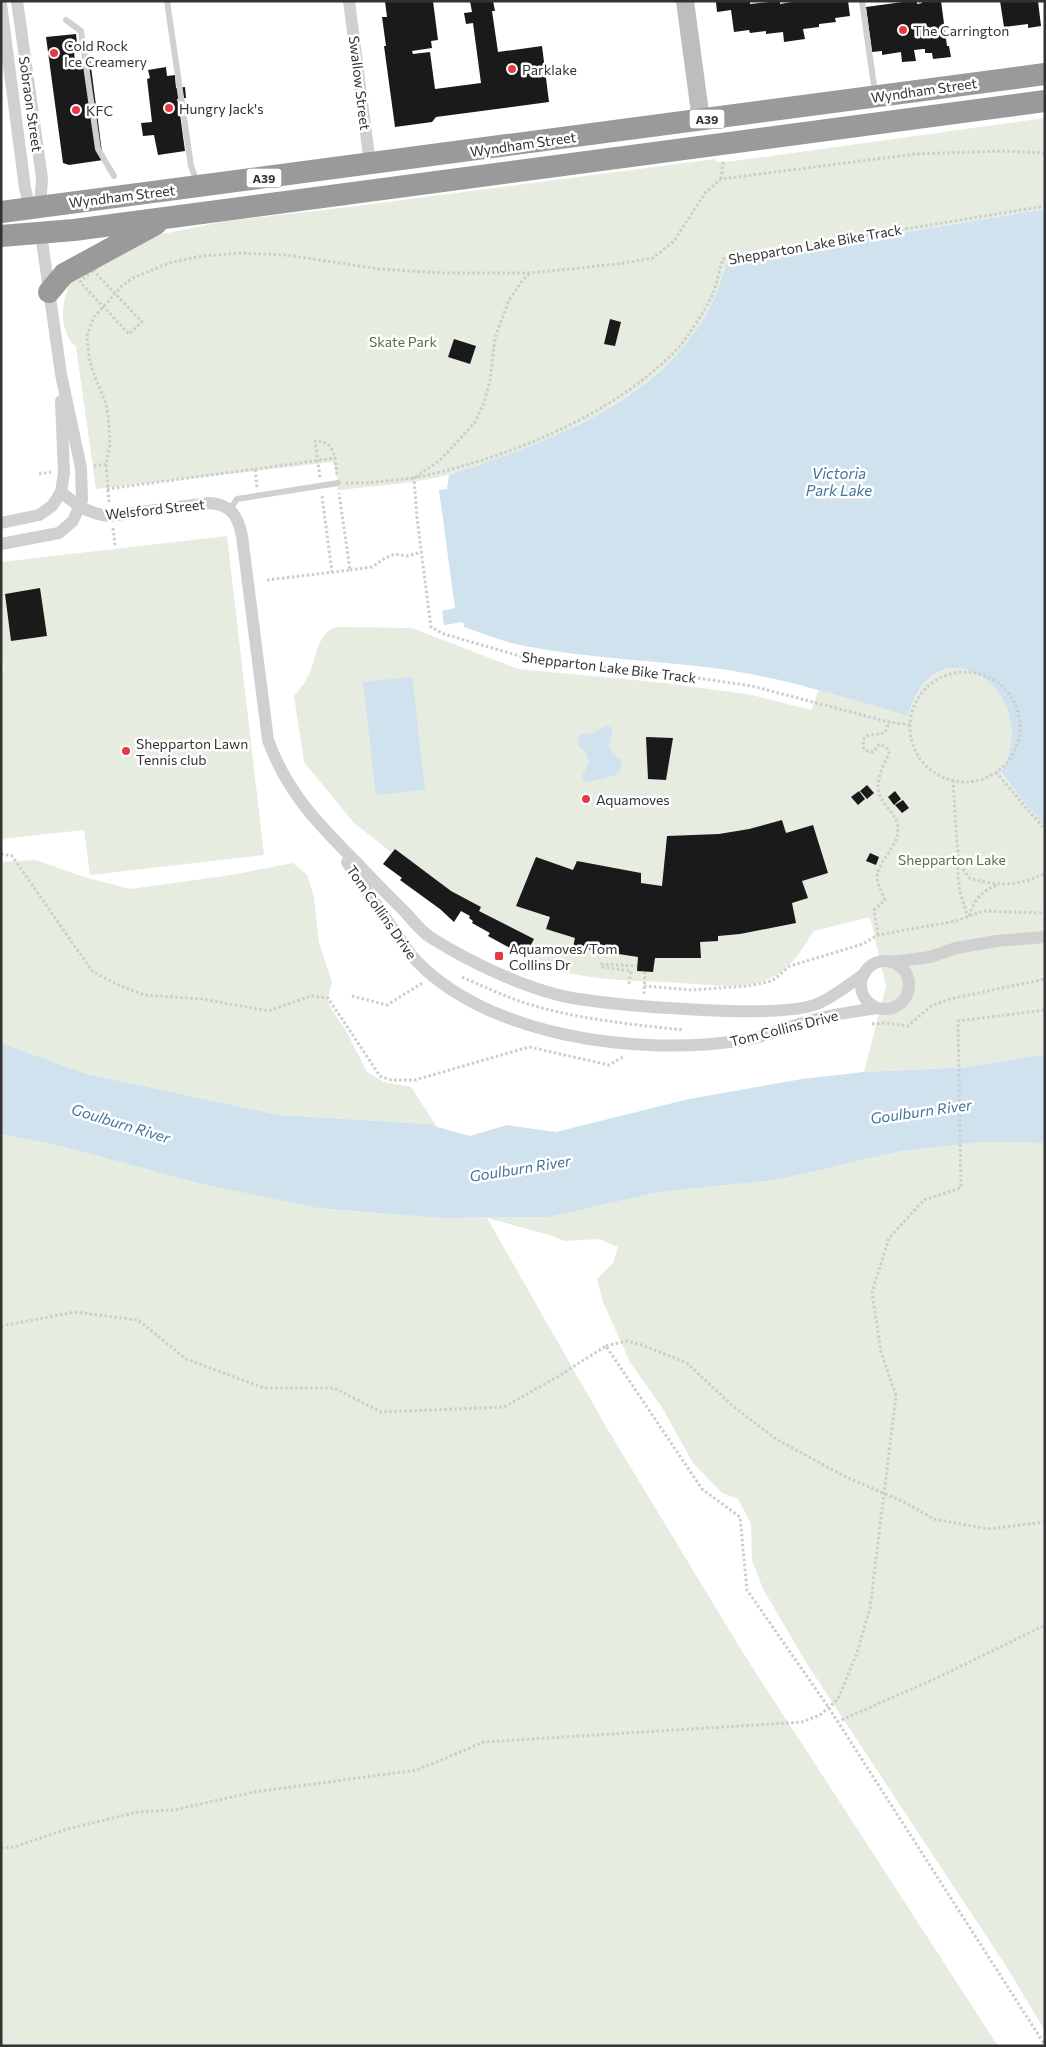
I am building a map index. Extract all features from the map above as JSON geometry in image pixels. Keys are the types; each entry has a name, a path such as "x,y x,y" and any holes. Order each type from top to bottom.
{"highway":[{"name":"Wyndham Street","path":"1,212 1045,74"},
{"name":"Wyndham Street","path":"1,236 41,234 1045,101"},
{"path":"701,120 704,147"},
{"path":"370,164 374,190"},
{"path":"35,208 41,234"},
{"path":"49,292 64,274 168,217"}],"street":[{"name":"Sobraon Street","path":"17,1 42,178 35,208"},
{"name":"Swallow Street","path":"349,1 370,164"},
{"path":"685,1 701,120"},
{"name":"Sobraon Street","path":"1,4 5,68 25,188 35,208"},
{"path":"1,544 59,532 73,521 80,508 83,492 81,468 61,374 41,234"},
{"path":"1,523 39,515 52,506 61,492 64,473 61,374"},
{"name":"Welsford Street","path":"61,492 80,508 94,514 112,516 209,503 222,504 230,509"},
{"name":"Tom Collins Drive","path":"230,509 238,520 242,536 268,740 277,766 291,789 328,835 411,955 445,987 469,1001 496,1013 535,1026 583,1038 625,1044 674,1046 744,1040 764,1036 813,1019 876,1008"},
{"name":"Tom Collins Drive","path":"328,835 430,936 503,976 540,990 571,998 642,1007 777,1010 819,1003 865,973"},
{"path":"930,957 915,970 905,999 899,1005 884,1010 876,1008 864,997 862,981 865,973 876,963 930,957 956,948 980,944 1045,937"},
{"path":"891,962 904,970 910,984"}],"lane":[{"path":"167,1 191,166 198,187"},
{"path":"862,1 876,96"},
{"path":"66,20 81,31 98,149 114,176"},
{"path":"230,509 237,499 338,482"}],"path":[{"path":"115,545 107,489 106,464 110,444 108,414 90,363 87,335 94,317 133,278 169,263 222,254 277,255 341,265 444,273 531,273 617,264 653,258 674,241 705,193 721,179 915,154 1002,151 1045,153"},
{"name":"Shepparton Lake Bike Track","path":"910,725 889,722 752,686 691,677 530,659 444,634 431,627 414,478 450,471 531,442 595,412 646,378 680,346 712,296 723,259 1045,206"},
{"path":"93,270 116,293 142,322 129,334 80,282 93,270"},
{"path":"338,482 366,483 414,478 439,461 475,422 488,389 494,338 500,319 508,300 522,281 531,273"},
{"path":"332,572 315,441 322,441 330,446 335,458 350,570"},
{"path":"107,489 335,458"},
{"path":"255,468 258,495"},
{"path":"268,580 372,567 394,554 407,556 422,552"},
{"path":"960,672 975,673 990,678 1003,687 1013,700 1018,714 1020,730 1017,746 1009,759 996,772 977,780 953,780 939,775 927,766 917,754 912,740 910,725 917,702 931,684 944,676 960,672"},
{"path":"878,935 874,910 885,900 877,881 878,869 896,845 899,829 898,821 878,792 879,780 889,753 888,749 880,744 869,753 864,750 863,744 866,736 885,733 889,722"},
{"path":"996,772 1045,830"},
{"path":"953,780 954,825 958,856 960,864 969,878 988,884 1000,884 1025,882 1045,873"},
{"path":"958,856 957,878 961,899 968,917"},
{"path":"968,917 974,902 979,896 986,889 1000,884"},
{"path":"645,972 644,986 692,990 748,986 772,981 790,966 863,944 878,935 968,917 983,911 1045,913"},
{"path":"629,984 631,972 603,967 601,964 638,966"},
{"path":"1,1848 14,1847 67,1829 138,1812 174,1810 254,1792 417,1770 484,1742 802,1722 820,1715 838,1699 857,1653 870,1608 896,1396 882,1352 872,1292 889,1238 924,1200 961,1188 958,1021 1045,1010"},
{"path":"640,1025 685,1030"},
{"path":"1,1326 75,1312 138,1320 186,1360 264,1388 334,1388 382,1412 504,1408 606,1346 626,1341 642,1345 687,1363 734,1407 776,1439 846,1478 904,1502 934,1520 988,1528 1045,1522"},
{"path":"606,1346 702,1489 740,1517 747,1590 838,1722 1045,2045"},
{"path":"838,1722 941,1676 1045,1625"}],"green space":[{"name":"Skate Park","path":"1045,118 1045,209 727,262 719,286 700,325 678,353 652,378 589,420 519,452 438,477 342,490 337,490 338,483 333,462 96,489 76,347 70,340 64,322 63,313 66,294 74,276 158,235 227,221 715,159 718,162 734,161"},
{"name":"Shepparton Lawn Tennis club","path":"227,536 264,855 90,875 84,830 1,839 1,672 4,671 1,647 1,562"},
{"name":"Aquamoves","path":"335,627 412,628 518,669 665,683 731,692 752,695 811,710 819,690 908,716 922,686 941,671 962,668 982,676 999,692 1010,715 1011,743 1001,774 1045,825 1045,1054 969,1067 864,1072 886,986 870,917 814,931 792,962 775,976 753,984 729,986 596,978 579,975 531,960 488,936 489,933 472,923 473,921 469,918 470,916 461,911 454,922 440,909 400,880 401,877 383,864 391,852 354,823 304,762 294,696 310,673 323,637"},
{"path":"36,860 81,876 130,889 231,875 293,863 307,875 314,897 319,943 332,982 328,998 330,1007 346,1031 367,1072 384,1082 411,1087 437,1127 427,1124 280,1115 87,1074 1,1043 1,862"},
{"path":"1,1134 65,1147 317,1208 440,1218 549,1217 659,1192 776,1180 902,1151 983,1142 1045,1143 1045,2031 1008,1969 807,1664 763,1589 752,1560 751,1524 738,1499 722,1493 693,1463 663,1409 630,1362 603,1302 597,1279 613,1263 618,1247 599,1239 564,1241 553,1236 487,1218 608,1430 745,1656 998,2046 1,2046"}],"water":[{"name":"Victoria Park Lake","path":"1045,209 1045,827 1001,773 1011,743 1009,715 998,693 981,676 961,668 940,671 922,686 908,716 815,689 745,673 549,650 494,638 464,627 463,622 444,625 442,611 455,608 439,490 447,489 449,475 554,437 620,401 650,380 677,354 700,325 719,286 727,262"},
{"path":"412,677 425,790 376,795 363,682"},
{"path":"605,726 611,727 613,730 609,746 613,754 621,760 621,769 615,775 585,782 582,776 589,762 586,753 579,746 577,740 580,735 593,733"},
{"name":"Goulburn River","path":"1,1043 87,1074 280,1115 427,1124 470,1136 507,1125 556,1132 689,1099 802,1079 864,1072 969,1067 1045,1054 1045,1143 983,1142 902,1151 776,1180 659,1192 549,1217 440,1218 317,1208 199,1183 65,1147 1,1134"}],"building":[{"name":"Parklake","path":"385,1 433,1 438,40 431,41 432,48 412,51 413,54 430,52 435,89 481,83 473,23 466,24 464,13 472,12 470,1 493,1 495,11 492,11 498,52 542,46 549,102 436,117 432,122 395,127 384,46 386,46 382,17 387,17"},
{"path":"750,1 750,4 780,1 780,4 798,1 848,1 850,16 835,18 836,22 819,24 819,27 803,29 805,39 784,42 783,32 766,34 766,31 750,33 749,30 734,32 731,10 717,12 716,2"},
{"name":"The Carrington","path":"917,1 917,4 922,3 922,1 941,1 947,46 949,46 951,57 933,59 932,53 925,53 925,49 923,49 914,50 916,61 902,62 901,52 882,55 882,51 872,52 866,7"},
{"path":"1000,1 1038,1 1041,26 1028,28 1028,24 1004,27"},
{"name":"KFC","path":"76,34 77,43 73,43 75,61 90,59 103,160 69,165 63,163 46,37"},
{"name":"Hungry Jack's","path":"166,67 167,76 175,75 176,88 185,87 186,98 177,99 178,104 187,103 189,113 180,114 185,151 158,155 154,135 143,136 141,123 152,122 147,79 150,78 148,70"},
{"path":"610,319 621,322 615,346 604,344"},
{"path":"454,339 476,346 470,364 448,357"},
{"path":"40,588 47,636 11,641 5,594"},
{"path":"646,737 673,738 666,780 648,779"},
{"path":"867,785 874,793 867,799 860,791"},
{"path":"859,791 865,799 858,805 851,797"},
{"path":"895,791 901,799 894,805 888,797"},
{"path":"903,800 909,808 902,813 895,805"},
{"name":"Aquamoves","path":"782,820 786,833 813,825 828,873 802,881 808,898 792,903 796,923 740,934 718,936 718,941 700,942 701,958 655,958 653,972 637,971 638,957 573,947 575,938 546,929 550,917 516,906 536,857 573,870 577,861 641,873 641,883 662,886 667,836 719,834 749,829"},
{"path":"395,849 451,891 481,907 479,911 534,939 525,956 488,936 490,933 472,923 473,921 469,918 470,916 461,911 454,922 440,909 400,880 402,878 383,864"},
{"path":"870,853 879,857 876,865 866,861"}],"place":[{"name":"The Carrington","path":"903,30"},
{"name":"Cold Rock Ice Creamery","path":"54,53"},
{"name":"Parklake","path":"512,69"},
{"name":"Hungry Jack's","path":"169,108"},
{"name":"KFC","path":"76,110"},
{"name":"Shepparton Lawn Tennis club","path":"126,751"},
{"name":"Aquamoves","path":"586,799"},
{"name":"Aquamoves/Tom Collins Dr","path":"499,956"}],"park label":[{"name":"Shepparton Lake","path":"952,859"}]}
